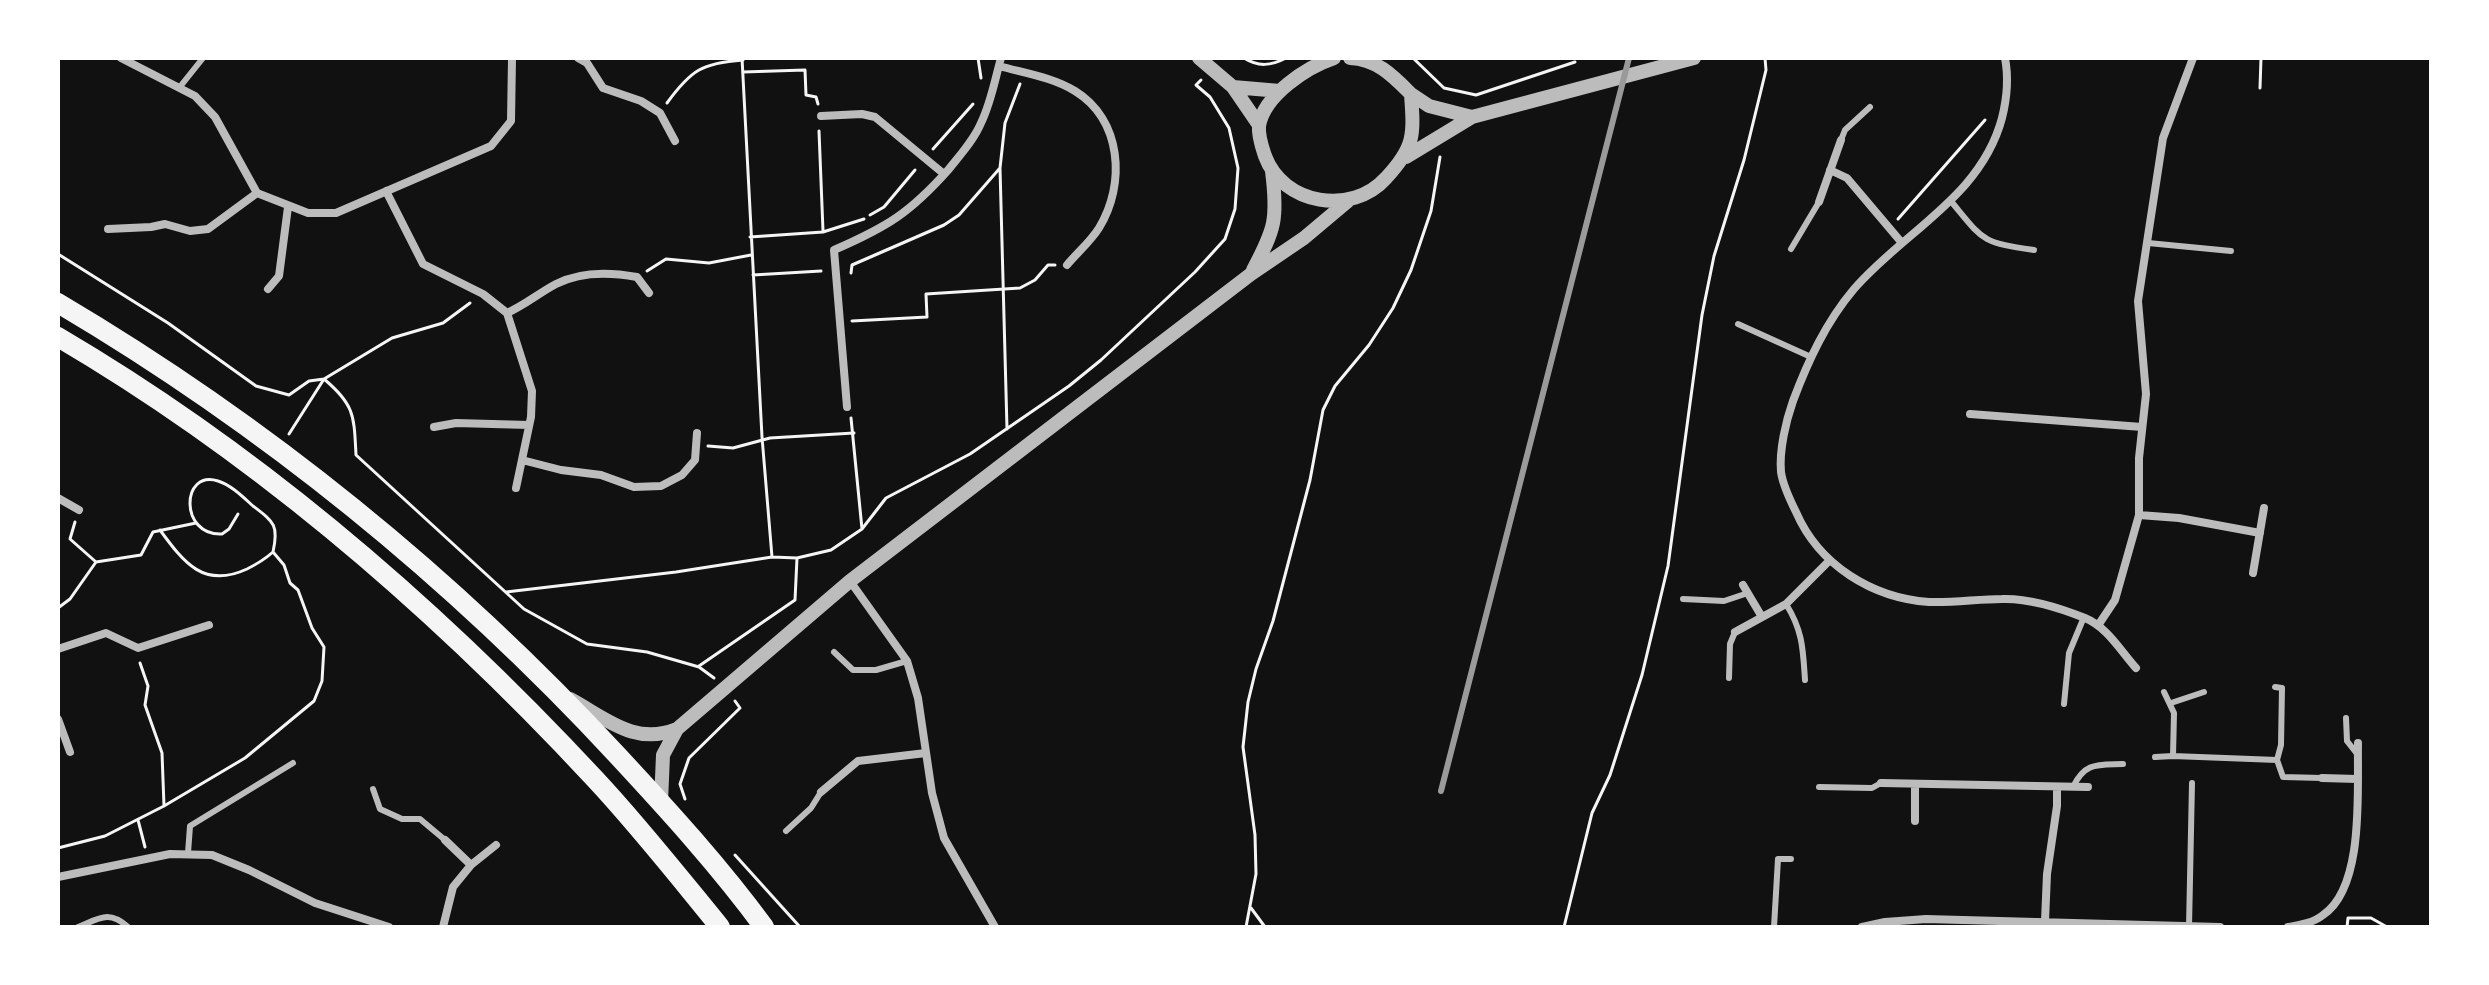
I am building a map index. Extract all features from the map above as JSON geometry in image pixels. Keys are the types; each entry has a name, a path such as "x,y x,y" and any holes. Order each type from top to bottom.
{"highway":[{"path":"58,303 116,337 246,425 332,490 414,558 560,693 661,802 764,927"},
{"path":"58,337 246,461 396,582 508,689 597,781 720,927"}],"street":[{"path":"121,58 195,96 215,117 257,193 308,213 336,213 491,146 511,121 512,58"},
{"path":"578,58 587,63 603,88 641,101 660,113 675,141"},
{"path":"1199,58 1233,87 1259,125 1261,142 1272,171 1276,203 1272,234 1251,274"},
{"path":"1350,58 1374,61 1429,106 1472,117"},
{"path":"560,693 635,734 661,735 677,729 850,581 1251,274 1304,238 1348,201 1380,185 1404,158 1472,117 1694,58"},
{"path":"2005,58 2007,97 1995,142 1971,180 1854,288 1829,323 1792,404 1783,442 1781,472 1804,531 1829,561 1861,583 1890,595 1926,602 2004,599 2039,604 2084,617 2099,624 2136,668"},
{"path":"2099,624 2115,600 2139,515 2146,394 2138,301 2163,138 2193,58"},
{"path":"1259,125 1280,91 1306,70 1326,60"},
{"path":"847,407 834,250 909,211 944,174 981,124 1000,62 1076,92 1094,107 1109,130 1116,155 1116,182 1111,205 1098,230 1067,265"},
{"path":"1233,87 1280,91"},
{"path":"1404,158 1412,139 1411,94"},
{"path":"821,116 862,114 875,117 944,174"},
{"path":"1819,202 1841,140"},
{"path":"1830,170 1847,178 1902,243"},
{"path":"1272,171 1301,195 1320,201 1348,201"},
{"path":"386,191 423,264 483,294 507,313 532,391 529,425 516,488"},
{"path":"108,229 165,224 190,231 208,229 257,193"},
{"path":"268,289 279,276 288,207"},
{"path":"507,313 556,283 581,275 615,273 637,277 649,293"},
{"path":"1970,414 2142,427"},
{"path":"434,427 468,423 529,425"},
{"path":"522,460 561,470 601,475 634,487 661,486 682,475 695,460 697,433"},
{"path":"58,498 79,510"},
{"path":"2253,573 2264,508"},
{"path":"2139,515 2179,518 2260,533"},
{"path":"1735,632 1786,604 1829,561"},
{"path":"850,581 907,661 918,698 932,793 944,838 992,926"},
{"path":"1746,589 1762,617"},
{"path":"58,649 106,633 138,648 209,625"},
{"path":"58,719 70,752"},
{"path":"661,802 663,755 677,729"},
{"path":"2288,927 2325,915 2340,897 2349,875 2354,849 2358,743"},
{"path":"821,792 858,761 926,753"},
{"path":"2322,778 2357,779"},
{"path":"1881,783 2088,787"},
{"path":"1915,784 1915,821"},
{"path":"2045,921 2057,787"},
{"path":"445,840 471,865"},
{"path":"443,927 453,887 471,865 496,845"},
{"path":"58,877 188,853 212,855 315,903 389,927"},
{"path":"1862,927 1926,919 2220,927"}],"lane":[{"path":"179,88 203,58"},
{"path":"1841,140 1845,130 1870,107"},
{"path":"1950,200 1979,235 1992,244 2034,250"},
{"path":"1791,249 1819,202"},
{"path":"2148,243 2231,251"},
{"path":"1738,324 1811,357"},
{"path":"1683,599 1724,601 1746,589"},
{"path":"1786,604 1798,622 1803,643 1805,680"},
{"path":"2064,704 2069,653 2084,617"},
{"path":"1729,678 1730,644 1735,632"},
{"path":"834,652 853,670 876,670 907,661"},
{"path":"2275,687 2282,688 2281,745 2277,760 2283,777 2322,778"},
{"path":"2164,692 2174,713 2173,756"},
{"path":"2171,703 2204,692"},
{"path":"2346,718 2347,741 2358,755"},
{"path":"2155,757 2277,760"},
{"path":"188,853 190,826 293,763"},
{"path":"2073,787 2080,772 2094,765 2123,764"},
{"path":"1819,787 1872,788 1881,783"},
{"path":"2189,927 2192,783"},
{"path":"373,789 380,809 402,819 420,819 445,840"},
{"path":"786,831 811,808 821,792"},
{"path":"1774,927 1778,859 1791,859"},
{"path":"78,927 106,916 118,918 128,927"}],"path":[{"path":"978,58 982,84"},
{"path":"1244,58 1255,65 1277,63 1286,58"},
{"path":"1413,58 1444,88 1476,95 1575,62"},
{"path":"1564,927 1592,813 1610,775 1642,675 1668,566 1702,315 1714,256 1744,160 1766,70 1765,58"},
{"path":"2260,88 2261,58"},
{"path":"660,113 686,77 715,62 742,59 762,441 772,557"},
{"path":"504,592 676,572 772,557 797,558 831,550 862,529 886,498 970,454 1069,386 1195,272 1225,239 1235,209 1238,168 1229,128 1210,97 1196,85 1211,68"},
{"path":"743,72 805,70 806,95 816,97 821,116 818,141 823,232"},
{"path":"1007,429 1000,168 1005,123 1024,73"},
{"path":"1444,88 1445,111"},
{"path":"1890,229 2007,97"},
{"path":"750,237 823,232 864,219 884,207 975,102"},
{"path":"1246,927 1256,874 1255,835 1243,747 1248,702 1256,669 1273,621 1310,480 1323,410 1335,386 1377,333 1411,270 1431,211 1443,133"},
{"path":"850,277 852,265 944,225 959,215 1000,168"},
{"path":"58,254 168,323 256,386 289,395 309,381 324,379 392,338 443,323 483,294"},
{"path":"637,277 666,259 709,263 751,255"},
{"path":"840,322 927,317 926,294 1020,288 1035,280 1048,265 1067,265"},
{"path":"753,275 836,270"},
{"path":"286,438 324,379"},
{"path":"324,379 343,395 352,412 356,455 524,609 587,644 647,652 699,667 726,687 740,708 689,758 680,784 688,807"},
{"path":"847,407 854,433 862,529"},
{"path":"696,445 733,448 770,438 854,433"},
{"path":"160,530 188,564 220,579 263,561 273,552 277,536 275,527 269,518 217,480 200,483 192,491 188,502 190,513 196,523 207,531 222,534 238,514"},
{"path":"79,510 70,539 96,562"},
{"path":"58,608 70,599 96,562 141,555 153,532 196,523"},
{"path":"58,848 105,836 164,806 245,758 314,701 322,681 324,647 312,628 298,590 290,583 284,565 273,552"},
{"path":"699,667 795,600 797,558"},
{"path":"138,648 136,653 148,686 145,705 162,753 164,806"},
{"path":"138,819 148,859"},
{"path":"730,850 800,927"},
{"path":"1251,908 1265,927"},
{"path":"2347,927 2348,918 2371,918 2387,927"}],"railway":[{"path":"1441,791 1629,58"}]}
